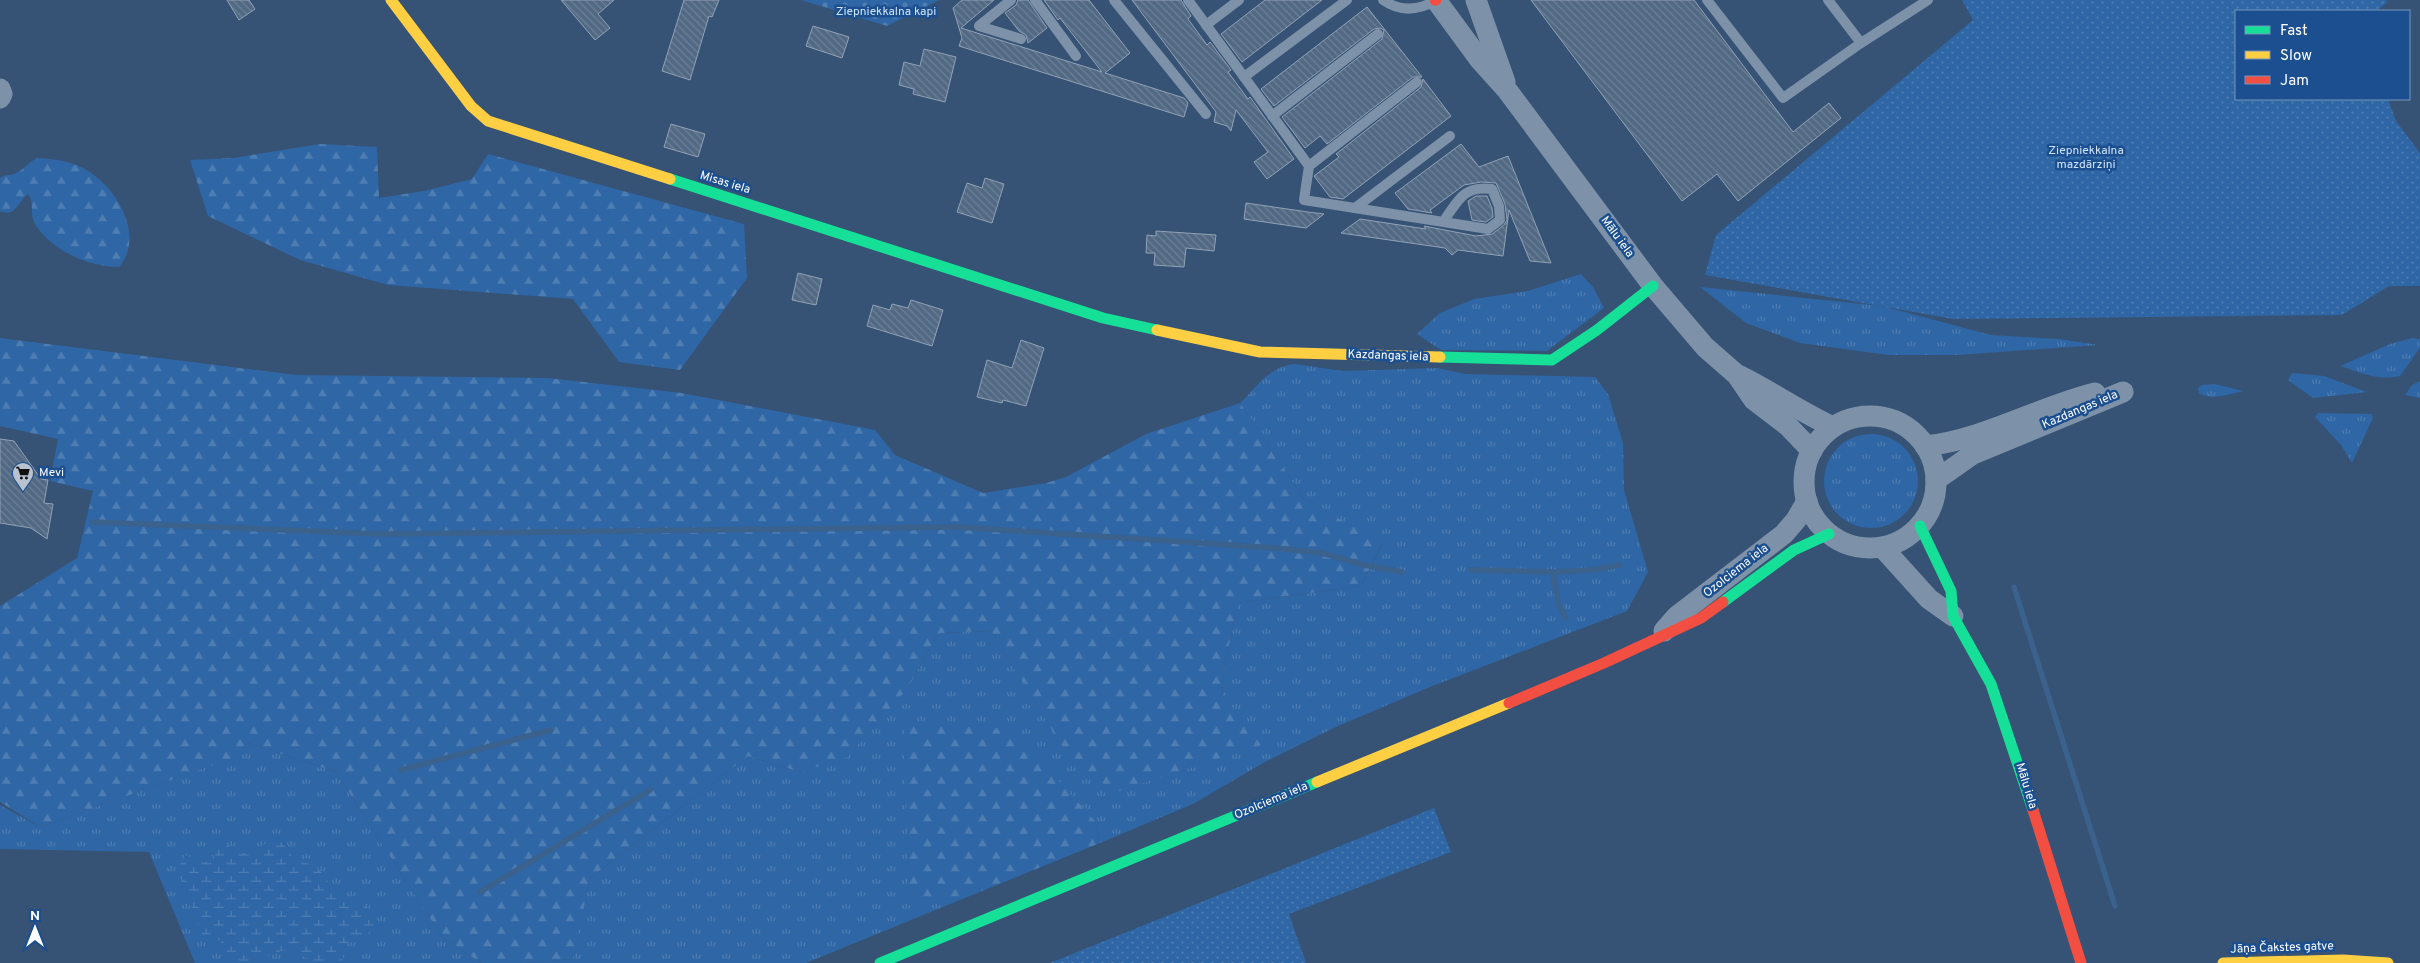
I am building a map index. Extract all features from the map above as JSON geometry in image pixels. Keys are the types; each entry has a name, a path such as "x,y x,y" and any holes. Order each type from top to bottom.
{"street":[{"name":"Misas iela","path":"391,0 471,106 488,121 1103,318"},
{"name":"Mālu iela","path":"1436,0 1480,60 1508,90 1653,286 1705,347 1737,375 1754,400 1788,426 1812,451"},
{"name":"Mālu iela","path":"1476,0 1494,45 1508,90"},
{"path":"0,89 2,94 0,98"},
{"name":"Kazdangas iela","path":"1103,318 1260,352 1552,360 1597,330 1653,286"},
{"name":"Mālu iela","path":"1737,375 1779,396 1800,411 1833,428"},
{"name":"Kazdangas iela","path":"1925,446 1966,437 2073,398 2097,392 2123,392 1973,454 1936,480"},
{"path":"1873,416 1893,421 1911,431 1925,446 1933,462 1936,480 1934,496 1929,512 1920,526 1902,540 1882,547 1863,548 1845,543 1829,534 1815,519 1807,502 1804,476 1812,451 1821,438 1833,428 1852,419 1873,416"},
{"name":"Ozolciema iela","path":"1660,636 1677,616 1784,534 1796,520 1807,502"},
{"name":"Mālu iela","path":"1920,526 1951,591 1952,616"},
{"name":"Ozolciema iela","path":"880,963 1604,663 1701,618 1794,550 1829,534"},
{"name":"Mālu iela","path":"1882,547 1929,599 1952,616 1990,684 1997,700 2081,963"},
{"name":"Jāņa Čakstes gatve","path":"2223,963 2343,960 2388,963"}],"lane":[{"path":"1011,0 979,26 1022,39"},
{"path":"1035,0 1076,56"},
{"path":"1114,0 1206,114"},
{"path":"1188,0 1309,166"},
{"path":"1206,25 1239,0"},
{"path":"1244,77 1347,0"},
{"name":"Mālu iela","path":"1383,0 1404,10 1422,8 1436,0"},
{"path":"1707,0 1783,98 1861,43 1928,0"},
{"path":"1828,0 1861,43"},
{"path":"1272,116 1378,34"},
{"path":"1417,82 1309,166 1304,200 1443,222 1488,229 1500,220 1499,206 1492,189 1478,187 1465,192 1443,222"},
{"path":"1355,208 1450,136"}],"green space":[{"name":"Ziepniekkalna kapi","path":"801,0 939,0 887,26"},
{"name":"Ziepniekkalna mazdārziņi","path":"1962,0 2386,0 2387,2 2378,10 2235,10 2235,100 2388,100 2396,121 2420,153 2420,286 2389,286 2342,315 1953,319 1705,275 1716,235 1973,20"},
{"path":"320,144 377,147 379,198 424,191 472,179 488,154 744,224 747,278 680,370 619,362 573,299 388,285 300,260 208,216 190,160 233,158"},
{"path":"38,158 61,161 83,168 106,186 116,198 124,212 129,240 127,254 119,267 95,264 83,260 60,249 51,242 33,220 31,201 28,194 13,211 5,213 0,211 0,178 16,173"},
{"path":"1581,274 1593,287 1604,308 1547,351 1441,350 1417,334 1440,313 1474,299 1528,291"},
{"path":"1700,287 1882,306 1991,335 2059,339 2098,345 1958,355 1888,355 1800,343 1746,323"},
{"path":"0,338 297,375 548,378 682,393 875,430 895,455 983,493 1046,483 1066,477 1146,434 1240,403 1304,499 1382,543 1361,586 1238,603 1225,664 1222,694 1261,745 1116,792 1073,764 991,631 938,633 908,688 846,758 800,772 748,756 590,878 573,959 524,963 481,963 442,937 336,772 249,743 230,759 40,827 0,802 0,606 77,558 93,491 50,481 58,439 0,426"},
{"path":"2412,338 2420,339 2420,348 2400,376 2377,377 2340,366 2390,344"},
{"path":"1295,364 1343,371 1438,368 1465,374 1595,377 1608,394 1623,443 1624,490 1648,572 1627,611 1430,687 1338,726 1263,763 1193,804 1100,843 1095,821 909,894 960,900 806,963 524,963 572,959 590,878 748,756 800,772 908,688 938,633 991,631 1073,763 1260,745 1222,694 1225,664 1238,603 1361,586 1382,544 1304,499 1240,403 1270,373"},
{"path":"2292,373 2324,376 2367,392 2313,398 2288,380"},
{"path":"2420,381 2420,398 2405,395 2412,385"},
{"path":"2215,384 2243,391 2215,397 2199,393 2198,388 2202,385"},
{"path":"2318,413 2372,414 2373,418 2352,463 2341,445 2315,417"},
{"path":"1871,434 1889,437 1904,448 1915,463 1918,481 1915,499 1904,514 1889,525 1871,528 1853,525 1838,514 1827,499 1824,481 1827,463 1838,448 1853,437"},
{"path":"904,723 1012,729 1095,821 1100,843 960,900 909,895"},
{"path":"249,743 336,772 442,937 481,963 195,963 149,852 0,849 0,805 40,827 229,759"},
{"path":"1434,808 1451,852 1289,914 1306,963 1050,963"},
{"path":"268,842 281,842 294,858 314,866 320,871 341,899 346,902 363,904 372,913 377,922 367,935 347,944 347,951 341,963 317,963 291,951 281,951 251,963 233,963 222,943 214,937 202,935 179,875 179,868 185,855 202,862 212,862 218,852 218,846 228,846 248,855"}],"building":[{"path":"227,0 249,0 255,9 239,20"},
{"path":"561,0 614,0 598,14 610,28 595,40"},
{"path":"684,0 719,0 712,17 709,16 690,80 662,71"},
{"path":"962,0 994,0 961,28 1102,72 1060,18 1058,20 1044,0 1089,0 1130,53 1105,73 1184,98 1188,103 1184,117 959,46 962,38 953,8"},
{"path":"1018,0 1028,0 1047,28 1028,43 1026,35 1019,31 1005,13 1016,5"},
{"path":"1132,0 1181,0 1191,16 1188,19 1207,45 1210,42 1231,70 1228,72 1248,99 1250,97 1294,159 1267,179 1254,162 1268,152 1236,110 1231,131 1227,126 1214,122 1216,112"},
{"path":"1265,0 1322,0 1242,62 1221,34"},
{"path":"1531,0 1694,0 1793,132 1829,103 1841,118 1738,201 1717,174 1682,201"},
{"path":"1367,7 1422,77 1413,77 1327,144 1320,136 1305,148 1282,117 1382,39 1384,30 1380,28 1374,29 1274,106 1261,89"},
{"path":"813,26 849,37 842,58 806,46"},
{"path":"924,49 956,57 945,102 913,94 914,89 899,85 904,62 920,66"},
{"path":"1423,79 1451,116 1343,199 1330,197 1314,176 1339,157 1336,154 1421,87"},
{"path":"671,124 705,134 698,157 664,147"},
{"path":"1461,144 1479,167 1508,156 1551,263 1530,261 1509,210 1503,256 1458,250 1452,255 1445,248 1341,233 1360,219 1426,229 1424,226 1476,236 1492,234 1504,225 1507,220 1505,204 1496,183 1481,182 1464,185 1430,210 1432,213 1408,209 1395,193"},
{"path":"985,178 1004,184 992,223 957,212 967,183 982,188"},
{"path":"1476,196 1487,196 1492,208 1493,217 1486,222 1472,220 1468,201"},
{"path":"1246,203 1324,214 1306,228 1244,219"},
{"path":"1156,231 1216,235 1214,251 1186,248 1184,267 1154,265 1155,253 1146,253 1147,235 1156,236"},
{"path":"798,273 822,279 816,305 792,300"},
{"path":"911,300 943,310 932,346 867,326 873,305 890,310 892,304 908,308"},
{"path":"1021,340 1044,348 1026,406 1003,400 1002,403 977,397 987,360 1012,368"},
{"name":"Mevi","path":"0,439 14,441 41,479 48,480 44,503 53,504 47,539 31,528 0,523"}],"waterway":[{"path":"93,522 381,534 958,527 1275,548 1322,553 1364,565 1402,572"},
{"path":"1553,572 1593,570 1620,565"},
{"path":"1471,570 1553,572 1558,602 1566,618"},
{"path":"2014,587 2115,906"},
{"path":"401,770 551,730"},
{"path":"480,892 650,790"}],"traffic: fast":[{"path":"670,179 1103,318 1157,330"},
{"path":"1440,357 1552,360 1597,330 1653,286"},
{"path":"1920,526 1951,591 1953,616 1991,684 2033,810"},
{"path":"1723,602 1794,550 1829,534"},
{"path":"880,963 1317,782"}],"traffic: slow":[{"path":"391,0 471,106 488,121 670,179"},
{"path":"1157,330 1260,352 1440,357"},
{"path":"1317,782 1509,703"},
{"path":"2223,963 2343,960 2388,963"}],"traffic: jam":[{"path":"1509,703 1604,663 1701,618 1723,602"},
{"path":"2033,810 2081,963"}],"place":[{"name":"Mevi","path":"23,492"}]}
